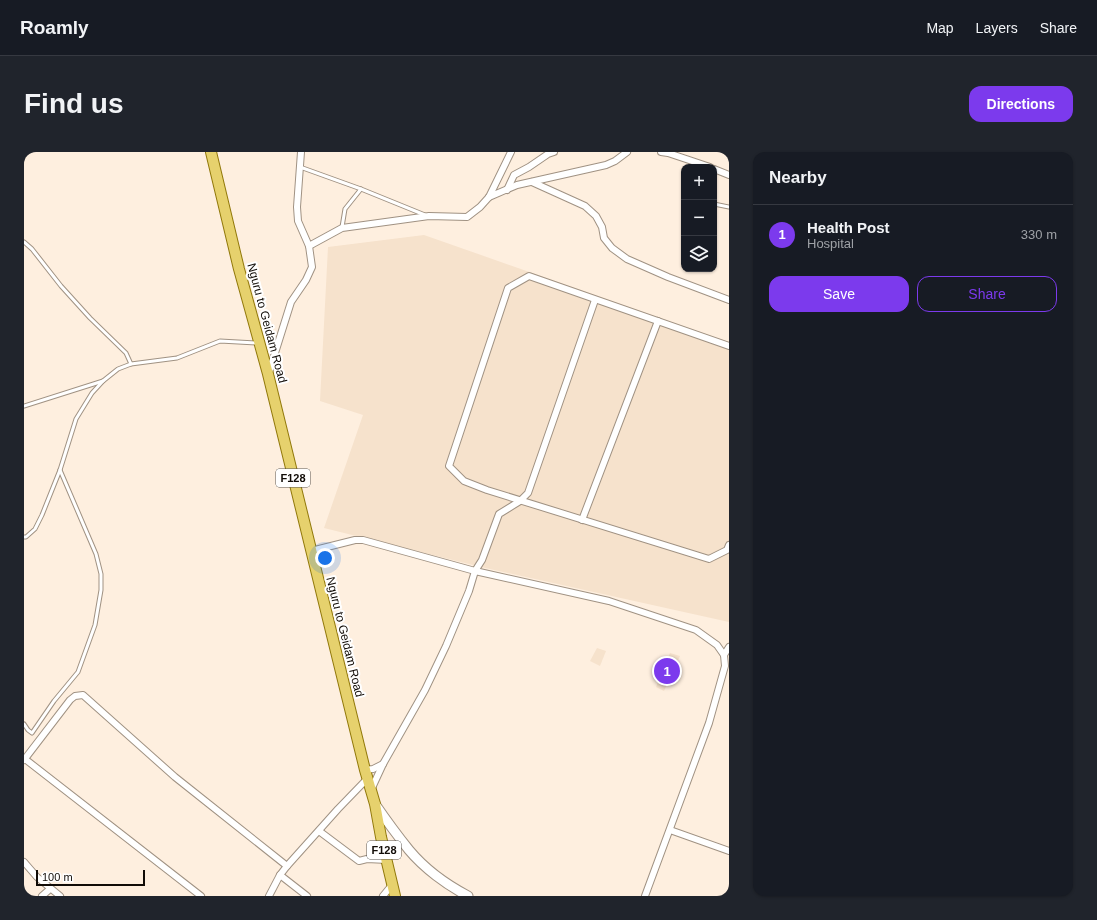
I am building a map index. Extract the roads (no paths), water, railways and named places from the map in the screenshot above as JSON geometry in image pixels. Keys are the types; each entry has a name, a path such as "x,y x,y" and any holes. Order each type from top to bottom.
{"main road":[{"name":"Nguru to Geidam Road","path":"211,152 239,269 268,374 370,791 375,804 395,896"},
{"path":"375,804 409,851 426,867 448,884 468,896"}],"street":[{"path":"268,374 291,302 306,280 312,267 309,246 298,221 297,207 301,152"},
{"path":"309,246 342,228 428,216 466,217 480,207 489,197 511,152"},
{"path":"507,190 514,175 548,154 554,152"},
{"path":"489,197 517,185 606,164 615,161 627,152"},
{"path":"661,152 701,164"},
{"path":"717,170 729,175"},
{"path":"532,182 585,206 596,216 602,227 604,238 612,248 627,259 668,277 729,300"},
{"path":"729,346 528,276 508,288 449,466 464,481 520,501 709,559 727,550 729,545"},
{"path":"370,791 446,646 469,590 475,571 482,560 499,514 520,501 528,493 595,300"},
{"path":"582,520 658,321"},
{"path":"311,551 355,540 363,540 475,571 609,601 696,630 717,645 724,654 725,666 709,723 645,896"},
{"path":"724,654 729,647"},
{"path":"201,896 24,759 70,700 75,696 83,695 175,777 287,866"},
{"path":"269,896 280,875 287,866 319,831 366,775 373,769 384,764"},
{"path":"670,830 729,851"},
{"path":"319,831 359,861 367,859 386,860"},
{"path":"24,862 50,889 60,896"},
{"path":"280,875 307,896"},
{"path":"383,896 392,885"},
{"path":"42,896 50,889"}],"lane":[{"path":"300,167 361,188 428,216"},
{"path":"342,228 345,209 361,188"},
{"path":"717,205 729,207"},
{"path":"24,242 32,249 61,286 126,353 131,364"},
{"path":"24,537 35,530 60,470 76,419 92,393 103,381 118,369 131,364 176,358 220,341 259,343"},
{"path":"24,406 103,381"},
{"path":"24,724 32,733 54,701 78,672 95,626 100,605 101,574 96,554 60,470"}],"place":[{"name":"Health Post","path":"667,671"}]}
